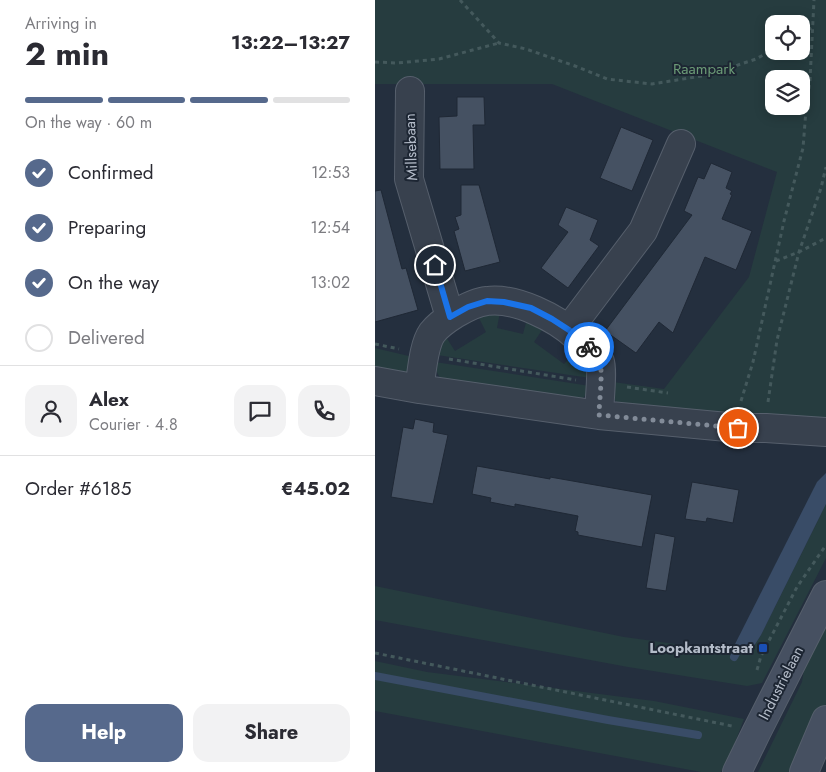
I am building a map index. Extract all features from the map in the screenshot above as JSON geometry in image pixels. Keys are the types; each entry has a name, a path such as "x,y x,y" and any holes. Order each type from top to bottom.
{"main road":[{"name":"Industrielaan","path":"737,772 826,595"},
{"path":"804,772 826,720"}],"street":[{"name":"Millsebaan","path":"410,91 409,179 450,317"},
{"path":"569,330 643,231 681,144"},
{"path":"419,389 427,343 437,327 468,307 487,301 504,302 531,308 552,319 569,330 592,350 600,362 599,415"},
{"path":"375,381 599,415 738,428 826,432"}],"path":[{"path":"460,0 499,43"},
{"path":"741,404 753,362 775,261 803,148 810,80 814,0"},
{"path":"375,62 397,63 439,59 499,43 526,49 607,78 652,84 708,75 756,59 765,54"},
{"path":"766,428 777,340 799,252 821,188 826,167"},
{"path":"775,261 799,252 826,238"},
{"path":"375,344 425,356 675,394"},
{"path":"375,653 734,726"}],"green space":[{"name":"Raampark","path":"375,0 826,0 826,422 619,405 613,395 613,382 664,389 749,277 777,172 552,84 375,84"},
{"path":"500,312 497,328 523,334 527,319 544,327 534,342 564,364 576,351 586,359 590,378 437,355 439,347 446,337 455,351 486,332 478,316"},
{"path":"375,348 413,357 409,371 406,374 375,371"},
{"path":"435,362 590,386 586,395 579,401 440,378 435,368"},
{"path":"826,504 826,558 762,683 747,686 628,667 375,620 375,586 624,637 749,654 761,635"},
{"path":"826,609 826,704 793,772 758,772 802,682 808,643"},
{"path":"375,661 427,672 654,701 744,719 731,753 721,772 701,772 375,711"}],"water":[{"path":"826,473 826,504 761,635 749,654 731,652 817,482"}],"building":[{"path":"457,97 484,97 485,125 473,125 474,169 440,169 439,117 457,116"},
{"path":"621,127 653,140 632,191 600,178"},
{"path":"711,163 732,172 726,188 732,191 730,194 732,195 722,219 752,231 736,270 705,257 673,333 659,322 636,353 605,331 692,215 684,211 698,177 704,179"},
{"path":"461,185 479,185 500,262 465,271 454,231 459,229 455,217 461,215"},
{"path":"381,190 402,269 406,268 418,310 375,322 375,191"},
{"path":"566,207 598,220 590,240 599,246 568,288 541,268 568,232 558,225"},
{"path":"415,419 434,423 433,432 448,435 433,504 391,497 403,427 413,429"},
{"path":"477,466 652,495 642,547 578,535 578,532 575,531 578,516 515,504 515,507 490,502 491,498 472,494"},
{"path":"692,482 739,490 733,523 707,518 706,522 685,519"},
{"path":"655,533 675,537 666,591 646,588"}],"waterway":[{"path":"734,657 741,644"},
{"path":"375,676 698,735"}],"way so far":[{"path":"589,347 600,362 599,415 738,428"}],"place":[{"name":"Loopkantstraat","path":"763,648"}],"route":[{"path":"435,265 450,317 468,307 487,301 504,302 531,308 552,319 589,347"}]}
